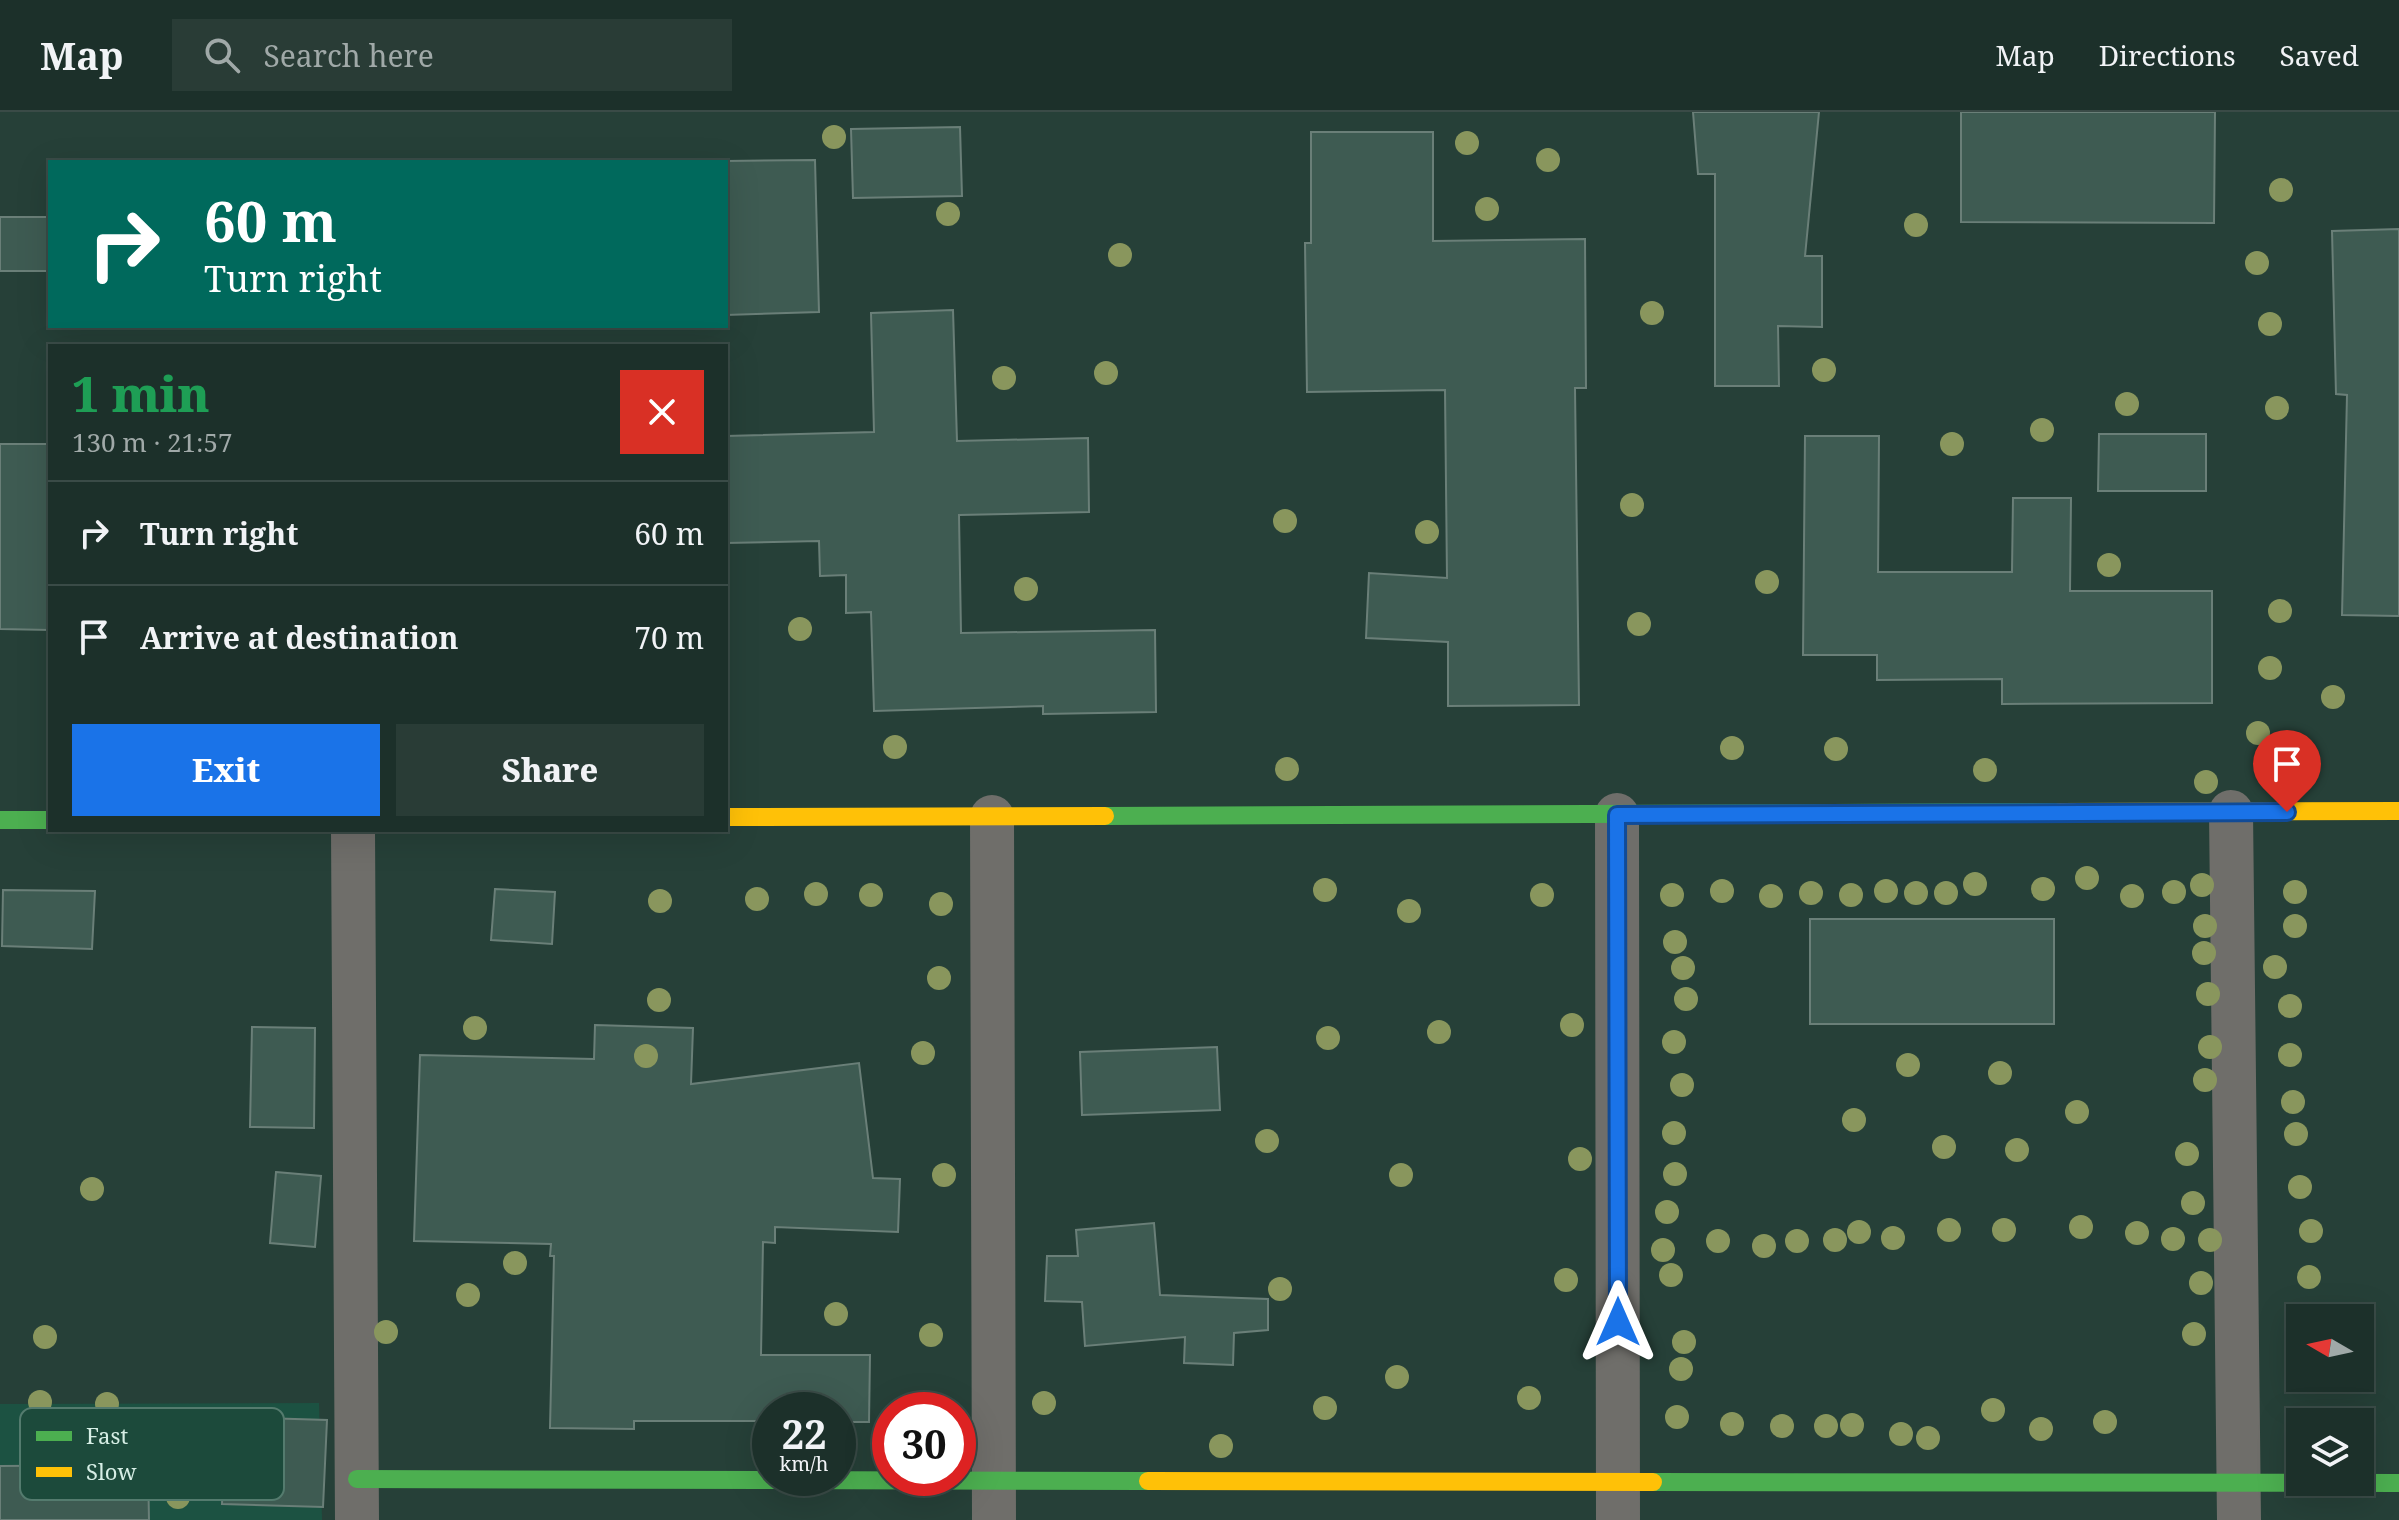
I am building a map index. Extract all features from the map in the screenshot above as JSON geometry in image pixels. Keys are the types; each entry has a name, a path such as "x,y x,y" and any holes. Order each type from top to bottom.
{"street":[{"path":"728,817 2399,811"},
{"path":"2231,812 2239,1501"},
{"path":"1617,815 1618,1501"},
{"path":"992,817 994,1500"},
{"path":"0,820 48,820"},
{"path":"353,832 357,1500 2239,1501 2399,1483"}],"shaded area":[{"path":"319,1403 322,1520 0,1520 0,1404"}],"building":[{"path":"1693,112 1819,112 1805,256 1822,256 1822,327 1778,326 1779,386 1715,386 1715,174 1698,174"},
{"path":"1961,112 2215,112 2214,223 1961,222"},
{"path":"960,127 962,196 853,198 851,129"},
{"path":"1311,132 1433,132 1433,241 1585,239 1586,388 1575,388 1579,705 1448,706 1448,642 1366,638 1369,573 1447,578 1445,390 1307,392 1305,243 1311,243"},
{"path":"815,160 819,312 728,315 728,161"},
{"path":"0,217 48,217 48,271 0,271"},
{"path":"2399,229 2399,616 2342,615 2347,395 2336,394 2332,231"},
{"path":"953,310 957,441 1088,438 1089,512 959,515 961,633 1155,630 1156,712 1043,714 1043,706 874,711 871,612 846,613 846,575 820,576 819,541 728,543 728,436 874,432 871,313"},
{"path":"2099,434 2206,434 2206,491 2098,491"},
{"path":"1805,436 1879,436 1878,572 2012,572 2013,498 2071,498 2070,591 2212,591 2212,703 2002,704 2002,679 1877,680 1877,655 1803,655"},
{"path":"0,444 48,444 48,630 0,629"},
{"path":"495,889 555,892 552,944 491,940"},
{"path":"3,890 95,891 92,949 2,946"},
{"path":"1810,919 2054,919 2054,1024 1810,1024"},
{"path":"595,1025 693,1028 691,1084 859,1063 873,1178 900,1179 898,1232 775,1227 775,1243 763,1242 761,1355 870,1355 869,1422 856,1422 856,1392 752,1392 752,1421 634,1421 634,1429 550,1428 554,1256 550,1256 551,1244 414,1241 420,1055 594,1059"},
{"path":"252,1027 315,1028 314,1128 250,1127"},
{"path":"1217,1047 1220,1110 1082,1115 1080,1052"},
{"path":"276,1172 321,1176 315,1247 270,1243"},
{"path":"1154,1223 1160,1295 1268,1299 1268,1330 1234,1333 1233,1365 1184,1363 1185,1337 1085,1346 1082,1302 1045,1301 1047,1256 1078,1256 1076,1230"},
{"path":"284,1419 327,1420 323,1507 222,1504 222,1500 284,1500"},
{"path":"0,1466 20,1466 20,1500 149,1500 149,1520 0,1520"}],"traffic: fast":[{"path":"1105,816 2060,812"},
{"path":"0,820 48,820"},
{"path":"357,1479 1148,1481"},
{"path":"1653,1482 2399,1483"}],"traffic: slow":[{"path":"2060,812 2399,811"},
{"path":"728,817 1105,816"},
{"path":"1148,1481 1653,1482"}],"route":[{"path":"1618,1322 1617,815 2287,812"}]}
